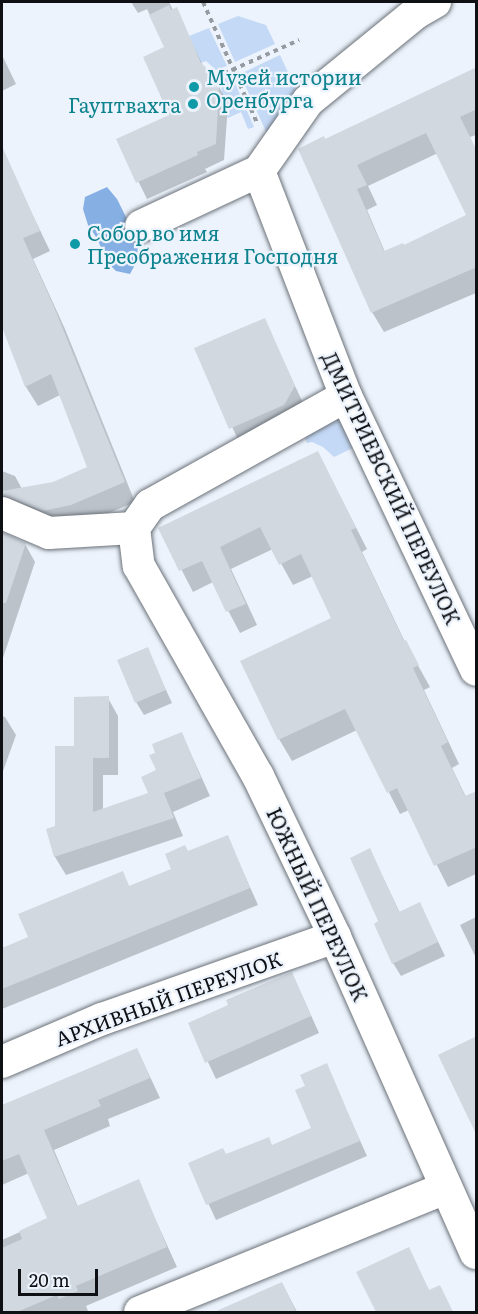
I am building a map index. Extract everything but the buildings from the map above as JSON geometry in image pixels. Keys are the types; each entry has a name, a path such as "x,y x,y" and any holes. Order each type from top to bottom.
{"street":[{"path":"141,226 265,162 308,101 416,13 435,2"},
{"name":"ДМИТРИЕВСКИЙ ПЕРЕУЛОК","path":"265,162 346,396 477,670"},
{"path":"2,513 49,533 134,528 150,505 346,396"},
{"name":"ЮЖНЫЙ ПЕРЕУЛОК","path":"134,528 139,566 258,776 335,937 477,1253"},
{"name":"АРХИВНЫЙ ПЕРЕУЛОК","path":"2,1062 102,1019 335,937"},
{"path":"140,1312 446,1188"}],"path":[{"path":"203,2 234,70 265,162"},
{"path":"216,77 299,40"}],"shaded area":[{"path":"238,16 266,25 275,44 235,62 218,24"},
{"path":"209,28 227,66 216,70 206,61 201,63 189,36"},
{"path":"280,55 300,98 267,134 240,74"},
{"path":"232,76 254,127 248,129 241,112 228,118 219,97 222,96 221,80"},
{"path":"107,187 117,199 138,241 137,261 130,274 116,271 106,261 98,240 88,225 83,209 85,197"},
{"path":"339,405 367,441 334,457 323,447 312,442 307,443 299,425"}],"place":[{"name":"Музей истории Оренбурга","path":"194,87"},
{"name":"Гауптвахта","path":"193,104"},
{"name":"Собор во имя Преображения Господня","path":"75,244"}]}
